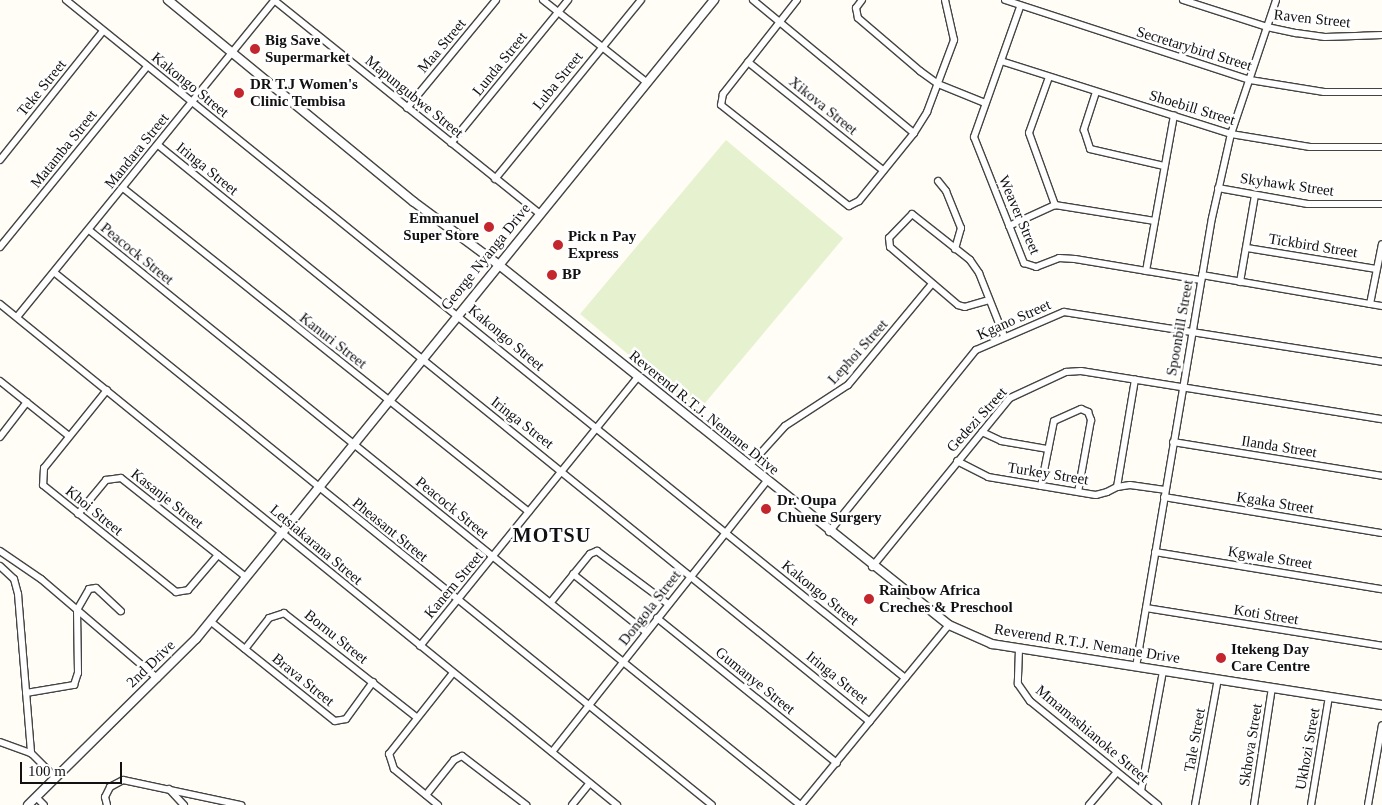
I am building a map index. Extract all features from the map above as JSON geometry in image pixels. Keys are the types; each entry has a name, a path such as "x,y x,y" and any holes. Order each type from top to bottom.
{"street":[{"name":"Kakongo Street","path":"66,0 192,103 458,314 905,678"},
{"name":"Reverend R.T.J. Nemane Drive","path":"168,0 232,54 408,195 500,264 872,567 949,626 992,644 1019,649 1382,705"},
{"name":"Mandara Street","path":"17,317 55,273 275,0"},
{"name":"Mapungubwe Street","path":"275,0 539,213"},
{"name":"Maa Street","path":"407,108 496,0"},
{"path":"543,0 646,82"},
{"name":"Lunda Street","path":"451,143 568,0"},
{"name":"Luba Street","path":"495,179 641,0"},
{"name":"George Nyanga Drive","path":"281,533 500,264 539,213 714,0"},
{"path":"753,0 914,133"},
{"path":"797,0 721,97 721,105 726,111 846,205 853,206 914,133 938,84 954,36 945,0"},
{"path":"862,0 856,8 858,18 938,84 985,103"},
{"name":"Secretarybird Street","path":"1005,0 1020,7 1250,80 1324,92 1382,92"},
{"name":"Raven Street","path":"1183,0 1267,27 1325,36 1382,35"},
{"name":"Spoonbill Street","path":"1136,667 1182,387 1218,188 1232,134 1276,0"},
{"name":"Weaver Street","path":"1020,7 985,103 975,141 1009,226 1027,265 1036,267 1066,258 1146,271 1240,282 1382,306"},
{"name":"Teke Street","path":"0,160 103,31"},
{"name":"Xikova Street","path":"748,62 883,170"},
{"name":"Shoebill Street","path":"1001,62 1232,134 1310,148 1382,147"},
{"name":"Matamba Street","path":"0,247 147,66"},
{"path":"1049,77 1029,133 1055,206"},
{"path":"1096,92 1084,130 1090,149 1164,166"},
{"path":"1146,271 1174,116"},
{"name":"Iringa Street","path":"158,145 692,575 870,722"},
{"path":"938,182 946,191 960,224 960,236 955,249"},
{"name":"Kanuri Street","path":"123,188 529,512"},
{"name":"Skyhawk Street","path":"1218,188 1326,205 1382,204"},
{"path":"1240,282 1255,195"},
{"path":"1009,226 1055,206 1155,221"},
{"path":"989,300 962,307 932,284 890,246 889,238 912,214 955,249 976,268 1004,336"},
{"name":"Peacock Street","path":"89,230 801,805"},
{"path":"1370,304 1382,244"},
{"name":"Tickbird Street","path":"1246,248 1376,269"},
{"name":"Pheasant Street","path":"55,273 456,600 712,805"},
{"name":"Lephoi Street","path":"749,466 785,426 848,385 932,284"},
{"name":"Letsiakarana Street","path":"0,304 617,805"},
{"name":"Kgano Street","path":"829,532 971,355 982,346 1004,336 1070,311 1382,362"},
{"name":"Gedezi Street","path":"872,567 1013,395 1066,372 1081,370 1382,419"},
{"name":"Kanem Street","path":"420,646 638,377"},
{"path":"1117,487 1135,379"},
{"path":"0,381 69,436"},
{"name":"Khoi Street","path":"107,390 44,468 42,481 47,490 176,592 188,590 218,555"},
{"path":"0,437 27,402"},
{"path":"1041,486 1048,449 1057,419 1077,409 1088,412 1090,425 1078,492"},
{"path":"982,432 1001,441 1048,449"},
{"name":"Ilanda Street","path":"1173,442 1382,476"},
{"name":"Turkey Street","path":"957,462 979,474 1078,492 1101,494 1117,487 1130,485 1164,494"},
{"name":"Kasanje Street","path":"78,514 106,480 117,477 246,577"},
{"name":"Dongola Street","path":"552,752 767,481"},
{"name":"Kgaka Street","path":"1164,494 1382,533"},
{"name":"2nd Drive","path":"28,805 157,678 210,621 281,533"},
{"path":"0,551 10,560 41,579 157,678"},
{"path":"551,602 590,554 601,552 668,604"},
{"name":"Kgwale Street","path":"1155,552 1382,589"},
{"path":"10,560 2,567 14,579 18,594 31,753"},
{"path":"573,574 646,632"},
{"path":"26,693 74,685 78,673 76,610 89,589 96,588 121,611"},
{"name":"Koti Street","path":"1146,608 1382,646"},
{"name":"Bornu Street","path":"245,649 269,618 284,613 416,717"},
{"name":"Gumanye Street","path":"657,618 837,762"},
{"name":"Brava Street","path":"210,621 335,721 346,719 373,682"},
{"path":"801,805 949,626"},
{"name":"Mmamashianoke Street","path":"1019,649 1017,678 1022,690 1116,772 1158,805"},
{"path":"1141,791 1163,671"},
{"path":"438,805 394,769 389,758 391,749 453,673"},
{"name":"Tale Street","path":"1195,805 1218,679"},
{"name":"Skhova Street","path":"1254,805 1272,688"},
{"name":"Ukhozi Street","path":"1311,805 1329,696"},
{"path":"1368,805 1382,725"},
{"path":"0,742 31,753 56,778"},
{"path":"426,795 454,760 462,756 526,805"},
{"path":"1089,805 1116,772"},
{"path":"107,805 108,790 120,780 241,805"},
{"path":"572,805 590,783"},
{"path":"169,789 184,805"},
{"path":"36,797 44,805"}],"green space":[{"path":"726,140 843,238 697,412 580,314"}],"place":[{"name":"Big Save Supermarket","path":"255,49"},
{"name":"DR T.J Women's Clinic Tembisa","path":"239,93"},
{"name":"Emmanuel Super Store","path":"489,227"},
{"name":"Pick n Pay Express","path":"558,245"},
{"name":"BP","path":"552,275"},
{"name":"Dr. Oupa Chuene Surgery","path":"766,509"},
{"name":"Rainbow Africa Creches & Preschool","path":"869,599"},
{"name":"Itekeng Day Care Centre","path":"1221,658"}],"district":[{"name":"MOTSU","path":"552,535"}]}
